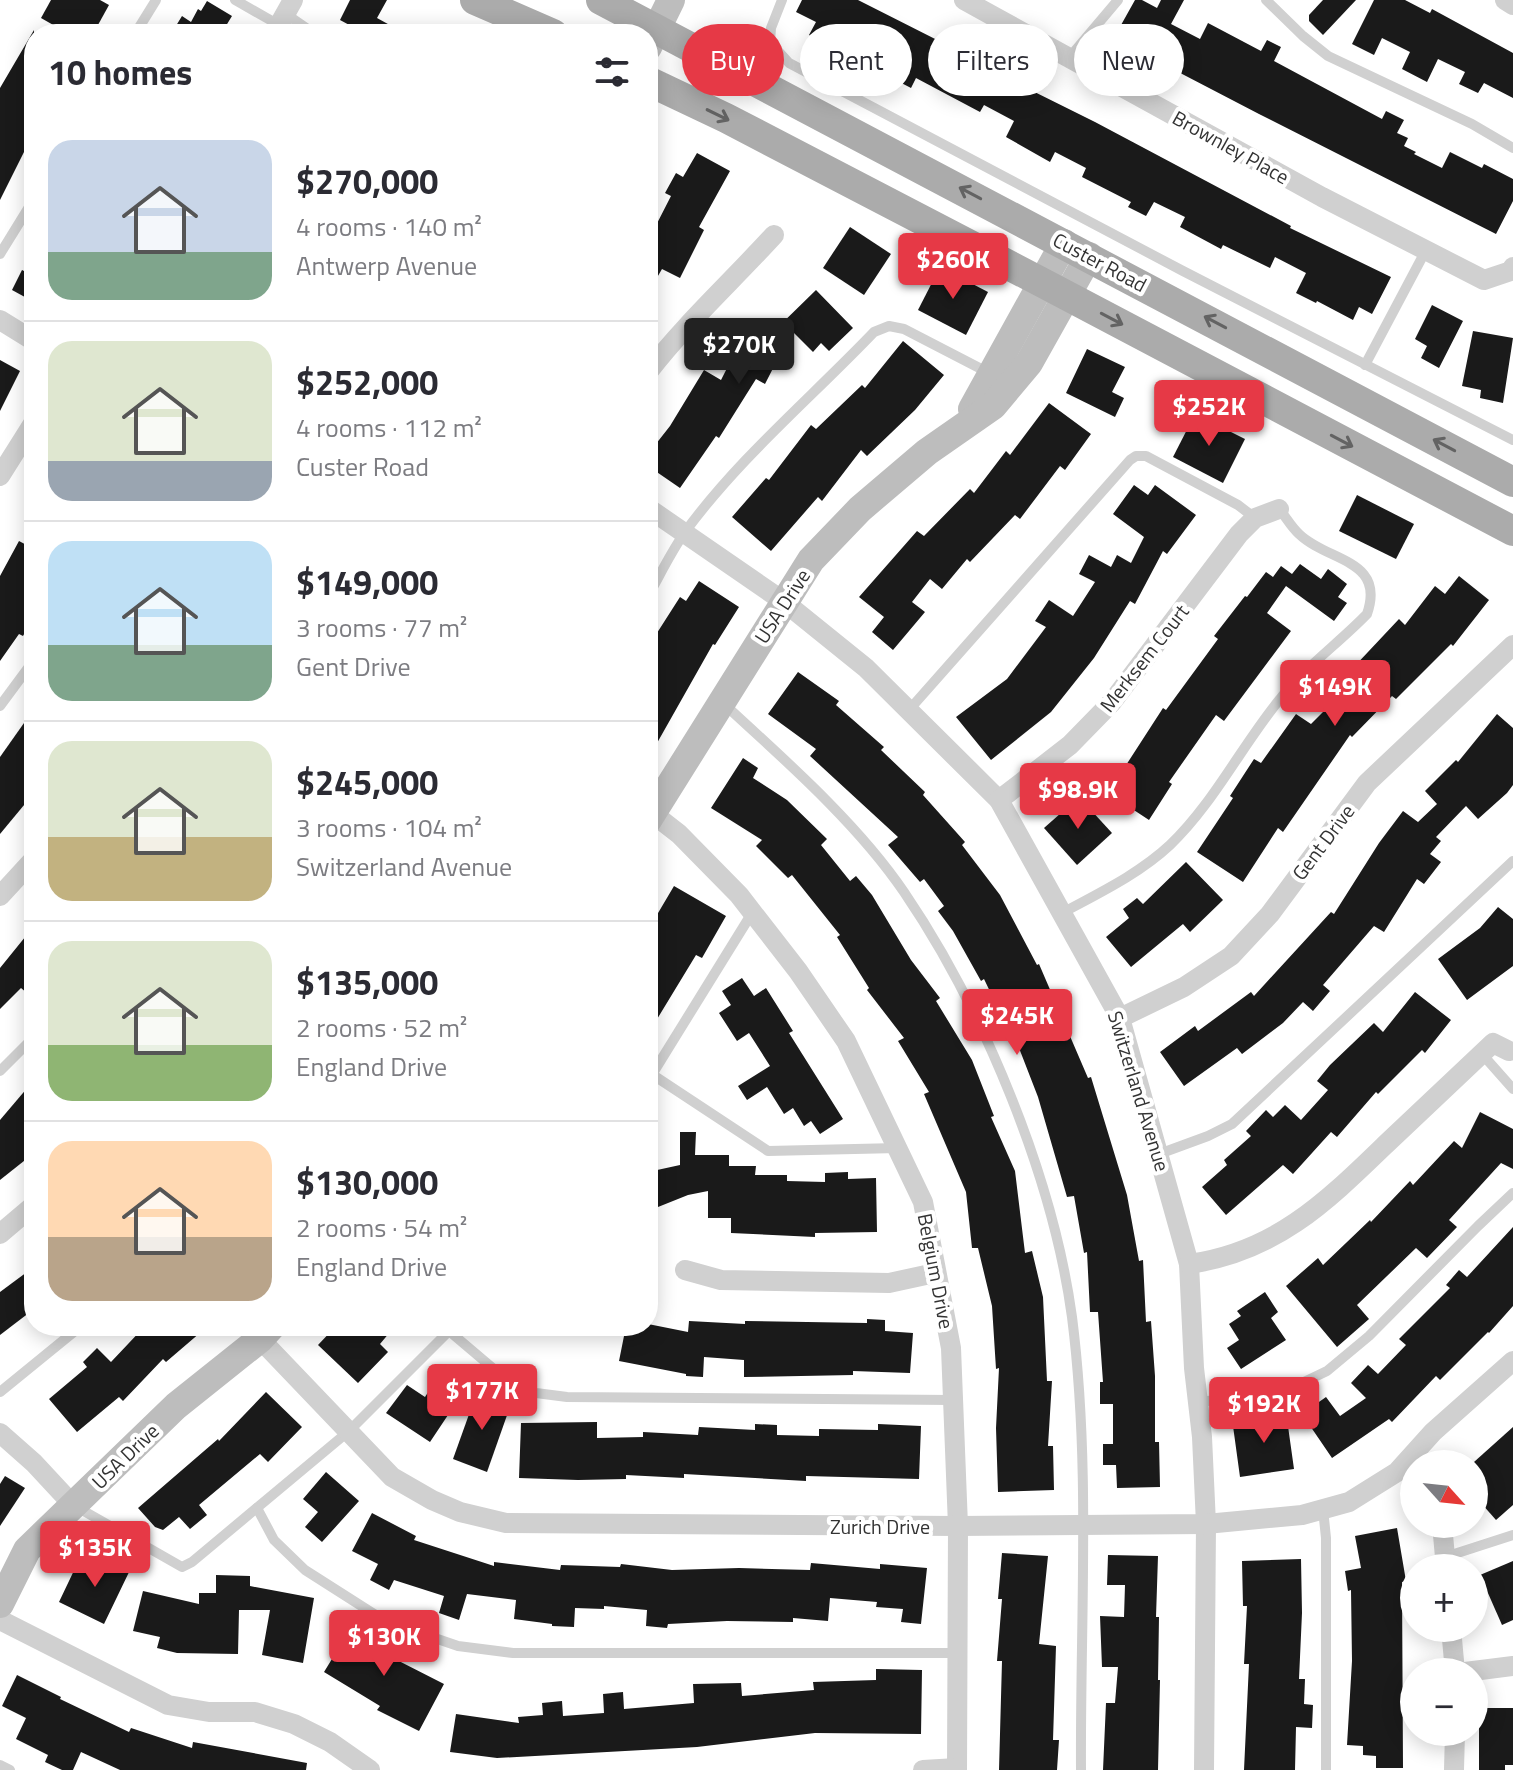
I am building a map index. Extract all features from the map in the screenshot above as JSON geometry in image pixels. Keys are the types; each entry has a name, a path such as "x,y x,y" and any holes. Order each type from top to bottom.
{"main road":[{"path":"475,0 530,24"},
{"name":"Custer Road","path":"601,0 634,24"},
{"name":"Custer Road","path":"658,40 1077,249 1513,482"},
{"path":"658,86 726,118 1513,531"}],"street":[{"path":"658,25 671,0"},
{"name":"Brownley Place","path":"964,0 1322,197 1484,280 1507,270"},
{"path":"1505,0 1513,5"},
{"path":"658,359 774,235"},
{"name":"USA Drive","path":"658,804 811,560 860,509 927,452 993,406 1029,363 1056,290 1077,249"},
{"name":"USA Drive","path":"959,430 993,375 1056,290"},
{"path":"0,320 24,335"},
{"path":"0,476 24,438"},
{"name":"Merksem Court","path":"999,800 1070,745 1112,702 1239,534 1255,518 1279,509"},
{"name":"Switzerland Avenue","path":"658,515 783,601 866,668 999,800 1120,1018 1189,1264 1206,1524 1204,1770"},
{"name":"Gent Drive","path":"1120,1018 1184,987 1231,956 1270,914 1367,783 1513,645"},
{"name":"Belgium Drive","path":"658,822 679,834 752,912 798,971 846,1041 923,1202 951,1348 958,1526 957,1769"},
{"path":"0,896 24,870"},
{"path":"1189,1264 1239,1254 1285,1231 1323,1204 1493,1043 1509,1051"},
{"path":"0,1234 24,1214"},
{"path":"685,1270 721,1280 889,1283 935,1273"},
{"name":"USA Drive","path":"0,1604 27,1550 176,1406 261,1336"},
{"name":"Zurich Drive","path":"269,1336 392,1477 460,1512 506,1523 1206,1524 1302,1515 1349,1502 1400,1470"},
{"name":"Zurich Drive","path":"1424,1450 1433,1432 1513,1361"},
{"path":"0,1433 34,1463 73,1505"},
{"path":"0,1620 168,1705 209,1712 255,1712 294,1724 330,1742 370,1770"},
{"path":"1488,1669 1513,1666"},
{"path":"1454,1770 1455,1746"},
{"path":"923,1770 957,1769"}],"lane":[{"path":"141,24 156,0"},
{"path":"235,0 283,18"},
{"path":"782,0 771,28 770,42 789,63 1513,440"},
{"path":"1069,58 1118,0"},
{"path":"1266,0 1328,56 1472,124 1513,148"},
{"path":"0,254 24,215"},
{"path":"1365,365 1426,250"},
{"path":"658,579 685,533 797,406 874,332 889,326 904,329 993,375"},
{"path":"909,710 1119,471 1136,456 1146,456 1238,505 1255,518"},
{"path":"1062,913 1149,863 1171,844 1287,691 1367,614 1373,597 1372,585 1364,573 1300,535 1279,509"},
{"path":"0,706 24,674"},
{"path":"721,702 784,759 853,830 903,890 977,1019 1019,1117 1056,1236 1071,1315 1078,1395 1083,1525 1081,1770"},
{"path":"1159,1154 1232,1124 1513,861"},
{"path":"658,1065 752,912"},
{"path":"0,1071 24,1047"},
{"path":"1482,1054 1513,1089"},
{"path":"658,1083 768,1151 898,1148"},
{"path":"1198,1402 1281,1393 1327,1371 1369,1336 1513,1193"},
{"path":"0,1392 69,1336"},
{"path":"73,1505 182,1567 192,1562 349,1431 443,1336"},
{"path":"460,1336 508,1381 536,1393 567,1397 953,1400"},
{"path":"257,1508 274,1540 305,1570 385,1621 458,1646 513,1653 957,1653"},
{"path":"1323,1509 1326,1553 1326,1770"},
{"path":"1466,1554 1513,1535"},
{"path":"0,1765 10,1770"}],"building":[{"path":"51,0 100,0 109,5 99,24 52,24 41,18"},
{"path":"350,0 387,0 377,18 388,24 347,24 340,20"},
{"path":"802,0 858,0 905,24 815,24 796,12"},
{"path":"1135,0 1157,8 1161,0 1184,0 1171,24 1122,24"},
{"path":"1323,0 1356,0 1323,35 1309,21 1309,15"},
{"path":"1374,0 1405,0 1430,13 1432,9 1513,53 1513,98 1484,83 1478,93 1459,84 1465,72 1438,59 1427,82 1402,69 1410,52 1382,38 1374,55 1352,44"},
{"path":"207,1 232,16 227,24 177,24 182,16 191,22 198,9 201,11"},
{"path":"1208,23 1261,51 1267,40 1281,47 1274,61 1382,119 1386,111 1404,120 1397,133 1408,138 1404,146 1416,152 1414,154 1442,168 1450,152 1513,179 1513,201 1496,234 1184,75 1184,31 1200,39"},
{"path":"912,27 928,35 928,84 916,78 912,86"},
{"path":"24,47 24,152 0,200 0,88"},
{"path":"950,96 1043,96 1290,228 1391,277 1372,314 1359,307 1353,320 1296,293 1306,273 1275,257 1270,268 1223,245 1221,249 1180,227 1185,217 1154,202 1146,216 1128,207 1131,202 1082,177 1086,168 1055,152 1050,162 1006,137 1014,121 984,105 980,112"},
{"path":"697,153 730,171 699,227 704,230 680,278 662,269 658,276 658,221 671,196 665,193 676,173 683,177"},
{"path":"850,227 891,254 864,295 823,268"},
{"path":"940,267 988,292 966,335 918,310"},
{"path":"22,270 24,271 24,297 12,290"},
{"path":"816,290 853,328 829,351 821,343 813,352 792,331 765,384 756,379 719,438 716,436 680,488 658,473 658,441 704,370 721,380 750,323 771,334"},
{"path":"1432,305 1463,321 1439,368 1421,358 1427,346 1415,339"},
{"path":"1473,331 1513,338 1503,403 1480,398 1481,390 1462,386"},
{"path":"903,341 944,375 915,410 867,456 861,450 822,501 818,497 771,551 732,517 766,478 769,480 811,425 816,429 862,385 865,388"},
{"path":"1087,349 1125,367 1112,392 1124,398 1115,417 1066,393"},
{"path":"0,360 20,371 0,411"},
{"path":"1049,403 1091,434 1065,470 1060,466 1020,519 1015,515 970,562 967,559 942,589 930,579 912,602 925,612 893,650 872,632 884,617 859,597 917,531 924,536 970,489 974,493 1006,451 1010,455"},
{"path":"1195,414 1245,439 1223,483 1173,457"},
{"path":"1134,485 1148,495 1155,485 1196,515 1167,554 1163,551 1135,604 1130,601 1094,658 1051,712 991,760 956,717 1007,679 1046,627 1035,621 1049,600 1073,616 1095,582 1079,574 1089,555 1111,567 1117,555 1131,563 1144,537 1113,514"},
{"path":"1357,495 1414,524 1396,559 1339,531"},
{"path":"19,541 24,544 24,634 19,634 0,661 0,576"},
{"path":"1300,564 1321,579 1328,569 1347,584 1338,597 1347,603 1334,621 1286,586 1267,613 1291,631 1224,721 1216,715 1169,782 1172,784 1149,820 1108,793 1163,708 1166,710 1218,639 1214,636 1245,596 1266,572 1273,577 1281,566 1292,574"},
{"path":"1459,576 1489,600 1453,646 1451,644 1396,699 1392,696 1352,737 1350,735 1283,832 1278,828 1243,882 1197,852 1233,798 1230,796 1254,759 1261,763 1296,714 1311,724 1339,696 1329,686 1349,666 1352,669 1399,619 1405,625 1435,586 1445,594"},
{"path":"699,581 739,607 713,644 658,741 658,631 680,597 686,601"},
{"path":"798,672 839,701 836,705 884,747 881,750 925,792 923,795 965,842 962,845 1000,895 1039,964 1088,1078 1091,1077 1127,1195 1139,1261 1143,1260 1146,1322 1151,1321 1155,1442 1159,1442 1160,1487 1117,1488 1116,1465 1103,1465 1103,1444 1113,1444 1113,1404 1100,1404 1100,1382 1103,1382 1098,1312 1090,1312 1087,1252 1084,1253 1074,1196 1067,1197 1038,1097 1012,1030 1009,1031 984,979 981,981 938,911 944,906 924,879 920,882 888,845 898,837 810,756 816,749 768,714"},
{"path":"1497,714 1513,728 1513,785 1507,793 1478,819 1466,806 1436,837 1441,841 1430,854 1441,862 1424,884 1417,879 1384,932 1374,926 1323,985 1330,991 1313,1011 1303,1002 1283,1023 1242,1054 1237,1048 1184,1086 1160,1052 1195,1026 1198,1031 1251,992 1254,996 1331,912 1334,914 1403,811 1418,822 1437,804 1425,791 1456,760 1458,762"},
{"path":"24,723 24,805 0,834 0,757"},
{"path":"743,758 758,768 753,778 787,800 827,839 821,845 850,881 856,876 872,895 911,960 940,998 936,1001 972,1060 994,1116 991,1117 1015,1171 1025,1253 1032,1251 1043,1297 1047,1381 1052,1381 1048,1446 1053,1446 1054,1490 998,1492 996,1428 999,1368 996,1369 992,1306 978,1248 972,1248 966,1192 924,1094 929,1092 898,1041 904,1038 867,990 869,988 837,937 840,935 792,875 788,878 756,846 762,840 711,808"},
{"path":"1079,797 1112,833 1077,865 1044,828"},
{"path":"1186,862 1223,900 1190,932 1183,924 1131,967 1106,937 1129,918 1123,909 1137,898 1143,904"},
{"path":"674,886 726,916 702,958 696,955 658,1018 658,913"},
{"path":"1498,907 1513,919 1513,966 1467,1000 1438,959 1480,928"},
{"path":"24,938 24,991 21,988 0,1009 0,968"},
{"path":"742,978 754,996 766,988 793,1031 789,1033 843,1119 820,1134 811,1121 804,1126 793,1108 784,1114 767,1087 747,1100 738,1086 770,1066 749,1033 737,1041 719,1013 731,1005 722,991"},
{"path":"1415,992 1451,1020 1425,1053 1422,1050 1378,1094 1376,1092 1337,1137 1331,1132 1293,1174 1283,1165 1226,1215 1202,1187 1227,1165 1224,1160 1251,1136 1246,1131 1266,1110 1273,1117 1285,1105 1301,1120 1328,1090 1317,1081 1330,1065 1374,1023 1383,1032"},
{"path":"24,1092 24,1161 0,1180 0,1120"},
{"path":"1480,1112 1513,1129 1513,1169 1501,1163 1449,1220 1457,1227 1427,1258 1416,1248 1357,1305 1369,1319 1337,1347 1286,1286 1318,1258 1323,1265 1371,1222 1410,1181 1413,1185 1454,1141 1462,1148"},
{"path":"680,1132 696,1132 695,1155 729,1155 729,1166 756,1166 755,1175 787,1175 787,1181 825,1182 825,1173 848,1172 848,1179 876,1178 877,1232 815,1233 815,1237 731,1233 731,1218 708,1218 708,1191 658,1207 658,1170 680,1165"},
{"path":"1513,1227 1513,1306 1440,1380 1436,1376 1392,1422 1389,1419 1332,1458 1302,1414 1326,1397 1340,1416 1366,1398 1351,1383 1368,1365 1378,1374 1406,1345 1399,1339 1450,1288 1446,1285 1459,1270 1467,1277"},
{"path":"24,1274 24,1317 0,1335 0,1292"},
{"path":"1265,1292 1278,1312 1271,1318 1286,1340 1241,1369 1227,1348 1239,1340 1229,1324 1241,1316 1237,1311"},
{"path":"867,1319 885,1320 885,1331 913,1333 910,1373 853,1371 853,1375 744,1377 744,1360 704,1357 703,1377 619,1361 624,1336 658,1336 658,1326 688,1332 689,1321 867,1323"},
{"path":"136,1336 196,1336 166,1362 163,1359 123,1401 119,1397 77,1432 49,1399 87,1367 83,1362 97,1348 111,1362"},
{"path":"327,1336 387,1336 380,1344 388,1352 358,1383 318,1345"},
{"path":"445,1366 470,1382 430,1442 386,1413 407,1385 425,1397"},
{"path":"266,1392 302,1427 268,1462 260,1454 199,1505 207,1515 190,1529 179,1517 163,1530 155,1527 138,1508 219,1441"},
{"path":"477,1392 511,1404 487,1472 453,1459"},
{"path":"1286,1412 1294,1469 1240,1477 1233,1426 1251,1424 1250,1417"},
{"path":"597,1422 597,1438 643,1437 643,1432 698,1435 699,1427 755,1430 755,1424 777,1425 777,1435 819,1436 819,1429 878,1430 878,1424 921,1426 919,1479 806,1476 806,1481 684,1474 684,1478 626,1475 626,1479 519,1478 521,1423"},
{"path":"1513,1427 1513,1505 1496,1520 1488,1511 1487,1450"},
{"path":"326,1472 359,1501 322,1542 305,1527 318,1512 303,1499"},
{"path":"5,1476 25,1488 0,1526 0,1484"},
{"path":"372,1513 416,1536 414,1540 494,1566 494,1562 560,1570 561,1565 620,1567 621,1564 672,1570 810,1570 811,1563 880,1569 880,1564 927,1568 921,1624 901,1622 903,1609 876,1607 877,1602 830,1598 828,1621 793,1618 793,1622 727,1621 668,1624 667,1628 646,1626 647,1610 604,1606 604,1609 575,1608 574,1627 552,1626 514,1619 516,1600 467,1594 459,1620 439,1613 444,1596 394,1580 389,1590 370,1580 378,1564 352,1551"},
{"path":"1397,1528 1401,1554 1400,1746 1403,1746 1403,1768 1376,1768 1376,1756 1363,1755 1363,1746 1347,1745 1352,1661 1351,1590 1348,1591 1345,1571 1361,1568 1355,1536"},
{"path":"1002,1553 1048,1556 1039,1644 1056,1646 1053,1740 1059,1740 1057,1770 999,1770 1002,1661 997,1661"},
{"path":"1108,1555 1158,1556 1158,1770 1103,1770 1106,1703 1115,1703 1118,1667 1102,1667 1100,1616 1124,1617 1125,1585 1107,1585"},
{"path":"1301,1559 1299,1679 1305,1679 1304,1704 1313,1705 1312,1728 1296,1727 1295,1770 1244,1770 1249,1664 1244,1664 1247,1606 1243,1606 1242,1561"},
{"path":"79,1560 103,1571 109,1560 130,1570 104,1624 59,1602"},
{"path":"1513,1561 1513,1620 1502,1625 1488,1593 1488,1572"},
{"path":"216,1575 250,1576 250,1586 314,1598 303,1663 262,1655 270,1610 239,1610 238,1654 177,1653 157,1648 160,1637 133,1631 143,1591 199,1604 199,1593 216,1593"},
{"path":"354,1623 397,1650 393,1658 444,1684 419,1731 377,1710 380,1706 324,1672"},
{"path":"876,1669 922,1670 921,1734 815,1733 697,1747 497,1758 450,1752 456,1714 519,1723 518,1717 543,1715 542,1703 562,1701 563,1716 604,1713 603,1694 623,1692 624,1709 694,1703 693,1684 741,1683 742,1696 814,1690 813,1682 876,1680"},
{"path":"17,1675 129,1732 131,1728 192,1748 193,1742 307,1763 306,1770 120,1770 81,1752 73,1770 62,1770 45,1762 48,1755 16,1739 26,1718 2,1706"},
{"path":"1488,1708 1513,1708 1513,1765 1505,1765 1505,1770 1479,1770 1479,1746 1488,1746"}]}
